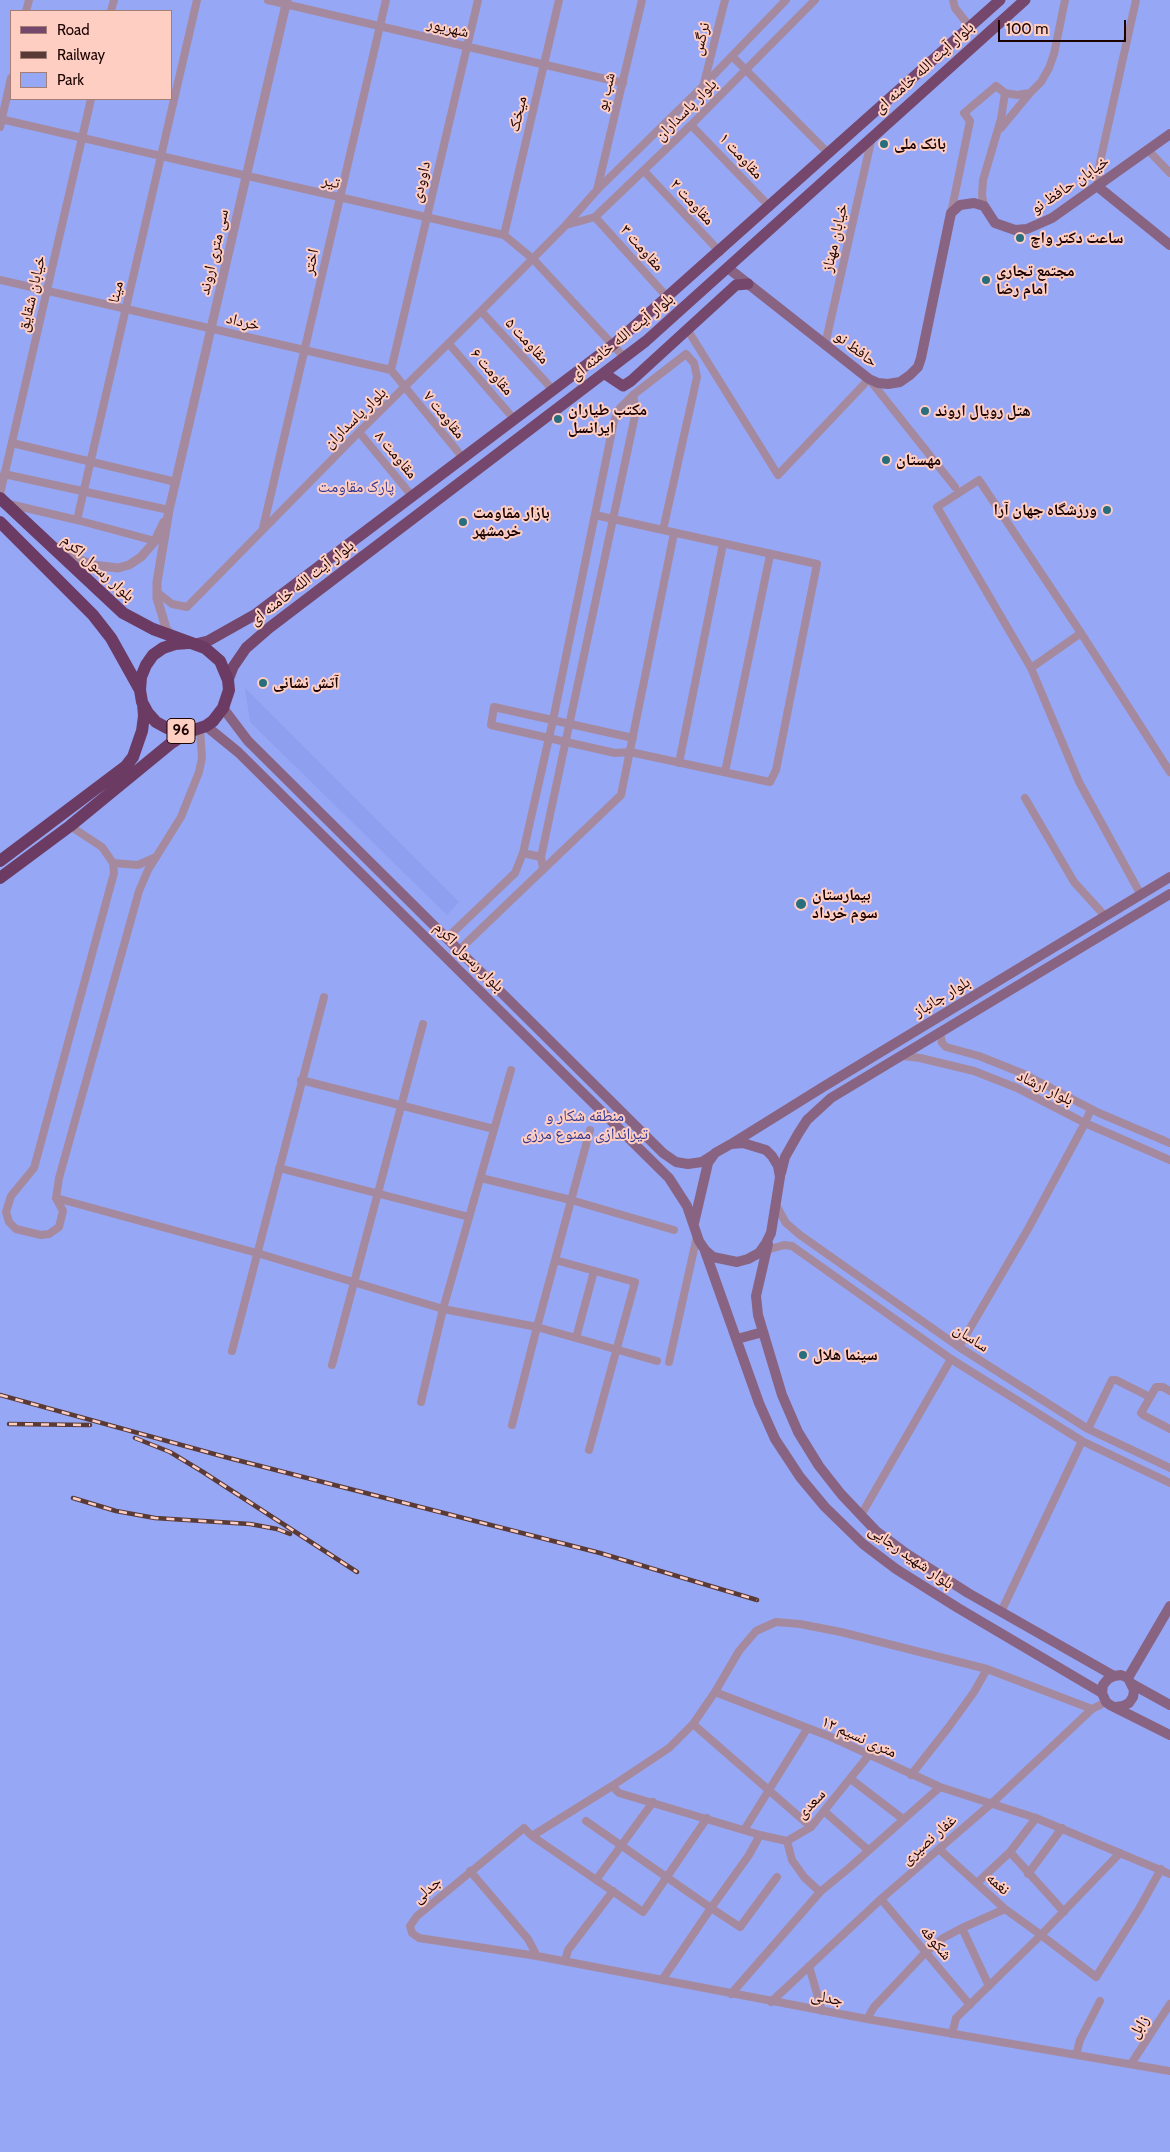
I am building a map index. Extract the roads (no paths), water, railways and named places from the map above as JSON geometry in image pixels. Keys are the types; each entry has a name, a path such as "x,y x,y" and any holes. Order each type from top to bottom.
{"highway":[{"name":"بلوار رسول اکرم","path":"2,499 123,613 172,637 192,643"},
{"name":"بلوار رسول اکرم","path":"0,522 92,615 111,638 141,696"},
{"path":"192,643 214,653 223,666 228,680 227,699 223,708"},
{"name":"96","path":"0,861 126,766 133,757 142,731 144,716 141,677 146,665 154,655 164,648 175,644 192,643"},
{"name":"96","path":"141,696 148,712 162,725 179,731 199,728"},
{"name":"96","path":"0,878 70,826 170,744 213,721 223,708"}],"main road":[{"name":"بلوار آیت الله خامنه ای","path":"192,643 208,641 256,614 614,344 720,252 1000,0"},
{"name":"بلوار آیت الله خامنه ای","path":"228,680 233,666 246,648 269,628 625,358 728,268 1025,0"},
{"path":"956,40 967,52"},
{"name":"خیابان حافظ نو","path":"984,206 995,223 1015,230 1027,229 1052,218 1170,134"},
{"path":"1097,186 1170,245"},
{"path":"951,213 960,205 967,203 984,206"},
{"name":"حافظ نو","path":"728,268 869,379 878,383 888,384 900,382 918,367 921,358 951,213"},
{"path":"605,374 623,386 736,285 748,284"},
{"name":"بلوار رسول اکرم","path":"223,708 248,741 663,1153 676,1162 688,1164 702,1162 716,1153"},
{"name":"بلوار رسول اکرم","path":"199,728 238,752 669,1178 687,1206 694,1223"},
{"name":"بلوار جانباز","path":"731,1144 823,1086 1170,877"},
{"name":"بلوار جانباز","path":"780,1177 790,1146 808,1120 831,1098 1170,894"},
{"path":"462,974 472,963"},
{"path":"743,1143 766,1150 778,1166 780,1177 771,1233 758,1253 748,1259 737,1262 713,1257 705,1250 694,1223 708,1163 716,1153 731,1144 743,1143"},
{"name":"بلوار شهید رجایی","path":"771,1233 756,1296 758,1315 782,1395 798,1432 819,1466 876,1531 907,1554 1002,1612 1114,1676"},
{"name":"بلوار شهید رجایی","path":"705,1250 759,1403 775,1439 800,1477 825,1507 863,1544 896,1569 1104,1697"},
{"path":"738,1339 763,1332"},
{"path":"1130,1681 1170,1606"},
{"path":"1170,1705 1121,1675 1108,1679 1104,1685 1104,1697 1116,1707 1170,1735"},
{"path":"1116,1707 1123,1706 1133,1697 1134,1690 1130,1681"}],"street":[{"name":"مینا","path":"77,520 197,0"},
{"name":"شهریور","path":"268,0 287,2 622,83"},
{"name":"اختر","path":"263,530 386,0"},
{"name":"داوودی","path":"391,370 478,0"},
{"name":"میخک","path":"504,235 559,0"},
{"name":"شب بو","path":"597,190 642,0"},
{"name":"نرگس","path":"704,85 724,0"},
{"name":"بلوار پاسداران","path":"157,592 172,604 187,607 359,432 481,312 566,225 597,190 704,85 786,0"},
{"name":"بلوار پاسداران","path":"566,225 595,217 747,70 815,0"},
{"path":"953,0 954,8 970,27"},
{"path":"995,136 1049,68 1066,0"},
{"path":"1097,186 1100,162 1136,0"},
{"name":"سی متری اروند","path":"169,510 287,2"},
{"path":"732,56 829,154"},
{"path":"1,122 10,82"},
{"path":"951,213 970,121 964,112 996,86 1005,93 1017,95 1030,93"},
{"path":"984,206 982,195 983,180 1001,119 1005,93"},
{"name":"خیابان شقایق","path":"2,499 4,474 90,100"},
{"name":"تیر","path":"1,122 81,138 504,235 533,259 625,358"},
{"name":"مقاومت ۱","path":"691,125 770,207"},
{"name":"خیابان مهناز","path":"826,345 872,137"},
{"path":"1148,150 1170,173"},
{"name":"مقاومت ۲","path":"644,171 720,252"},
{"name":"مقاومت ۳","path":"595,217 668,298"},
{"name":"خرداد","path":"0,280 391,370"},
{"name":"مقاومت ۵","path":"481,312 554,390"},
{"path":"687,329 778,475 869,379 955,487"},
{"name":"مقاومت ۶","path":"449,344 514,419"},
{"path":"447,938 515,872 523,853 553,720 614,421 620,408 633,395 686,354 694,363 697,378 663,530"},
{"name":"مقاومت ۷","path":"391,370 463,458"},
{"path":"543,869 541,857 636,411 633,395"},
{"name":"مقاومت ۸","path":"359,432 412,496"},
{"path":"12,443 176,482"},
{"path":"4,474 169,510"},
{"path":"1141,894 1079,782 1031,668 937,507 979,480 1081,633 1170,772"},
{"path":"2,499 155,541"},
{"path":"35,532 78,559 105,567 118,568 129,565 141,557 155,541 169,510"},
{"path":"169,510 157,592 166,628 172,637"},
{"path":"595,515 817,564 776,770 770,782 630,752 615,752 490,725 494,707 633,738"},
{"path":"459,950 621,795 674,533"},
{"path":"679,763 723,544"},
{"path":"725,772 770,555"},
{"path":"574,613 591,616"},
{"path":"1031,668 1081,633"},
{"path":"70,826 102,848 113,863 114,873 34,1168 10,1196 6,1212 9,1222 16,1229 41,1235 50,1234 59,1227 63,1211 56,1198 59,1178 139,891 156,857 181,817 199,772 202,752 199,728"},
{"path":"1025,798 1074,882 1105,916"},
{"path":"523,853 541,857"},
{"path":"113,863 138,865 156,857"},
{"path":"470,915 482,928"},
{"path":"232,1351 324,997"},
{"path":"332,1365 423,1024"},
{"name":"بلوار ارشاد","path":"940,1033 942,1043 946,1047 979,1056 1024,1074 1091,1109 1170,1144"},
{"name":"بلوار ارشاد","path":"902,1056 920,1058 974,1071 1017,1088 1085,1124 1170,1160"},
{"path":"421,1402 443,1308 511,1070"},
{"path":"301,1080 494,1129"},
{"path":"959,1347 1028,1229 1085,1124 1091,1109"},
{"path":"512,1425 590,1130"},
{"path":"279,1168 469,1217"},
{"path":"481,1178 571,1200 674,1230"},
{"path":"56,1198 257,1253 443,1308 537,1327 657,1361"},
{"name":"ساسان","path":"776,1205 786,1223 800,1235 959,1347 1088,1429 1170,1468"},
{"path":"669,1362 698,1236"},
{"name":"ساسان","path":"766,1250 784,1244 792,1246 952,1359 1082,1441 1170,1483"},
{"path":"555,1260 635,1282 589,1450"},
{"path":"576,1338 594,1271"},
{"path":"861,1515 952,1359"},
{"path":"1088,1429 1112,1380 1116,1380 1150,1397"},
{"path":"1170,1391 1159,1386 1156,1387 1142,1412 1143,1415 1170,1429"},
{"path":"1002,1612 1082,1441"},
{"path":"707,1818 643,1912 532,1836 669,1748 693,1724 715,1692 739,1651 756,1630 776,1622 800,1624 841,1632 987,1669 1092,1709"},
{"path":"911,1775 974,1692 987,1669"},
{"name":"۱۲ متری نسیم","path":"715,1692 808,1730 831,1737 940,1787 1036,1818 1170,1874"},
{"name":"غفار نصیری","path":"771,2002 881,1899 992,1803 1104,1697"},
{"path":"693,1724 811,1827"},
{"path":"744,1830 808,1730"},
{"name":"سعدی","path":"787,1841 811,1827 870,1756"},
{"path":"852,1780 903,1819"},
{"path":"612,1786 620,1793 760,1835 787,1841 792,1860 804,1877 820,1892"},
{"path":"731,1994 820,1892 940,1787"},
{"path":"596,1880 653,1802"},
{"path":"824,1812 868,1850"},
{"path":"977,1883 1010,1852 1036,1818"},
{"path":"586,1821 740,1927 776,1877"},
{"name":"جدلی","path":"532,1836 524,1828 470,1871 417,1916 410,1926 412,1933 419,1938 565,1961 867,2020 1170,2071"},
{"path":"1028,1874 1062,1828"},
{"path":"662,1980 749,1855 760,1835"},
{"name":"نغمه","path":"939,1849 1005,1909 1096,1977 1139,1909 1161,1869"},
{"path":"1010,1852 1064,1912"},
{"path":"952,2034 956,2018 1064,1912 1120,1853"},
{"path":"470,1871 528,1939 537,1956"},
{"path":"565,1961 568,1950 613,1891"},
{"name":"شکوفه","path":"881,1899 970,2005"},
{"path":"867,2020 874,2007 925,1953 942,1938 1005,1909"},
{"path":"962,1928 989,1986"},
{"path":"810,1966 822,2011"},
{"path":"1076,2055 1080,2040 1100,2002"},
{"name":"زابل","path":"1131,2064 1170,2004"}],"railway":[{"path":"0,1395 225,1457 600,1553 757,1600"},
{"path":"9,1424 90,1425"},
{"path":"135,1438 170,1452 357,1572"},
{"path":"73,1498 116,1511 155,1518 250,1524 277,1529 290,1534"}],"place":[{"name":"بانک ملی","path":"884,144"},
{"name":"ساعت دکتر واچ","path":"1020,238"},
{"name":"مجتمع تجاری امام رضا","path":"986,280"},
{"name":"هتل رویال اروند","path":"925,411"},
{"name":"مكتب طياران ايرانسل","path":"558,419"},
{"name":"مهستان","path":"886,460"},
{"name":"ورزشگاه جهان آرا","path":"1107,510"},
{"name":"بازار مقاومت خرمشهر","path":"463,522"},
{"name":"آتش نشانی","path":"263,683"},
{"name":"بیمارستان سوم خرداد","path":"801,904"},
{"name":"سینما هلال","path":"803,1355"}],"park label":[{"name":"پارک مقاومت","path":"356,487"},
{"name":"منطقه شکار و تیراندازی ممنوع مرزی","path":"585,1125"}]}
